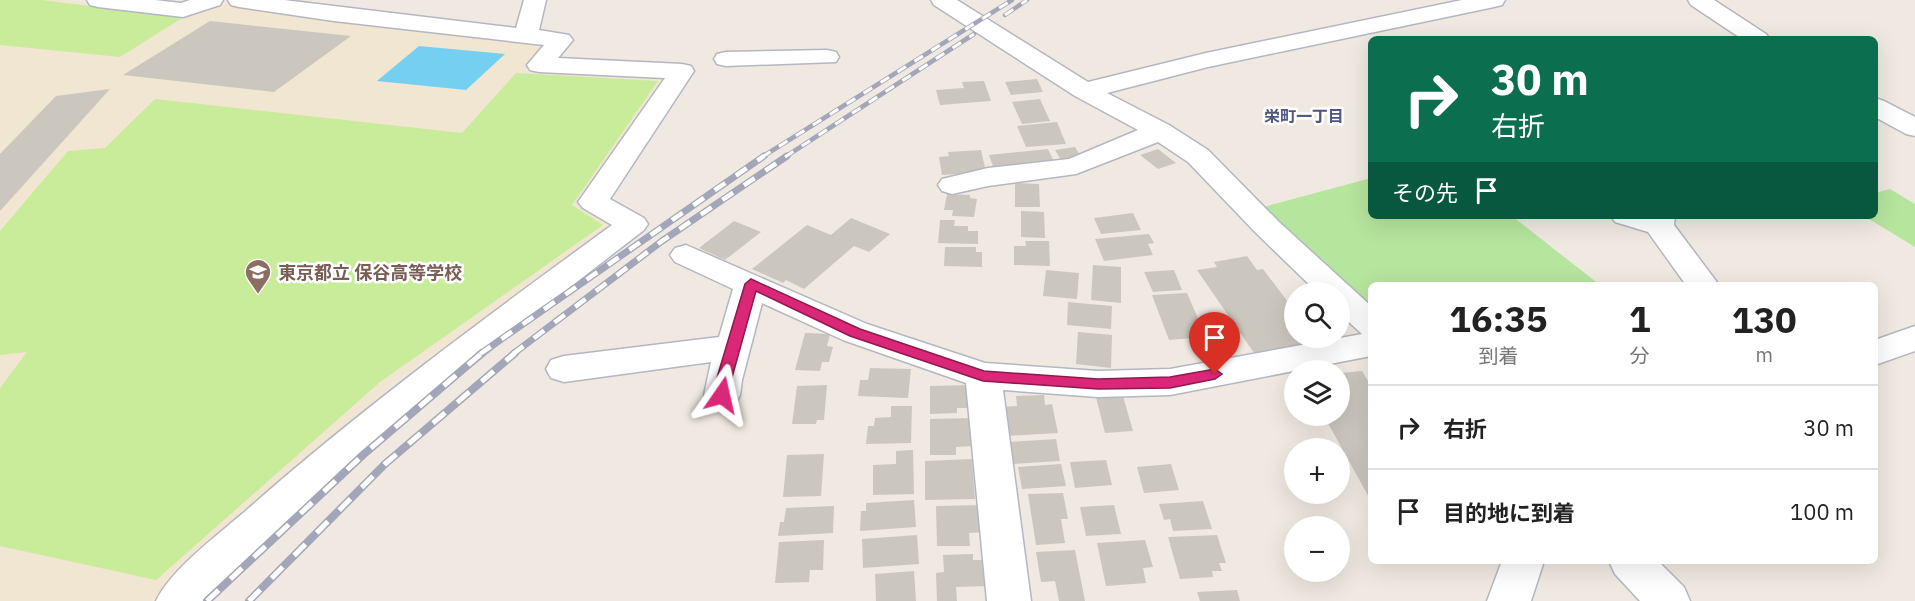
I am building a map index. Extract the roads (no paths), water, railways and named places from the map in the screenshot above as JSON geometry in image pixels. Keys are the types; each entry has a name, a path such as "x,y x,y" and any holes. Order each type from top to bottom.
{"street":[{"path":"98,0 183,10 212,0"},
{"path":"239,0 334,14 561,40 539,65 710,65 827,57"},
{"path":"526,35 535,0"},
{"path":"942,0 1084,91 1160,131 1198,156 1268,228 1325,282"},
{"path":"1391,0 1422,16"},
{"path":"1084,91 1206,60 1494,0"},
{"path":"1699,0 1753,36"},
{"path":"178,601 304,482 398,404 633,224 593,202 710,65"},
{"path":"1878,108 1912,126"},
{"path":"1878,131 1912,126"},
{"path":"952,185 988,177 1076,166 1160,131"},
{"path":"1660,221 1701,282"},
{"path":"686,255 855,332 983,376 1098,384 1170,382 1368,345"},
{"path":"722,395 751,284"},
{"path":"1350,305 1368,322"},
{"path":"1878,352 1915,338"},
{"path":"564,369 733,347"},
{"path":"983,376 1009,601"},
{"path":"1509,601 1523,564"},
{"path":"1633,564 1668,601"}],"water":[{"path":"419,46 505,54 466,90 377,81"}],"railway":[{"path":"762,157 1012,0"},
{"path":"1005,15 1027,0"},
{"path":"785,157 974,34"},
{"path":"480,354 764,156"},
{"path":"513,354 662,241 787,156"},
{"path":"207,601 364,454 482,353"},
{"path":"249,601 385,464 515,353"}],"place":[{"name":"東京都立 保谷高等学校","path":"258,295"}],"district":[{"name":"栄町一丁目","path":"1304,116"}]}
